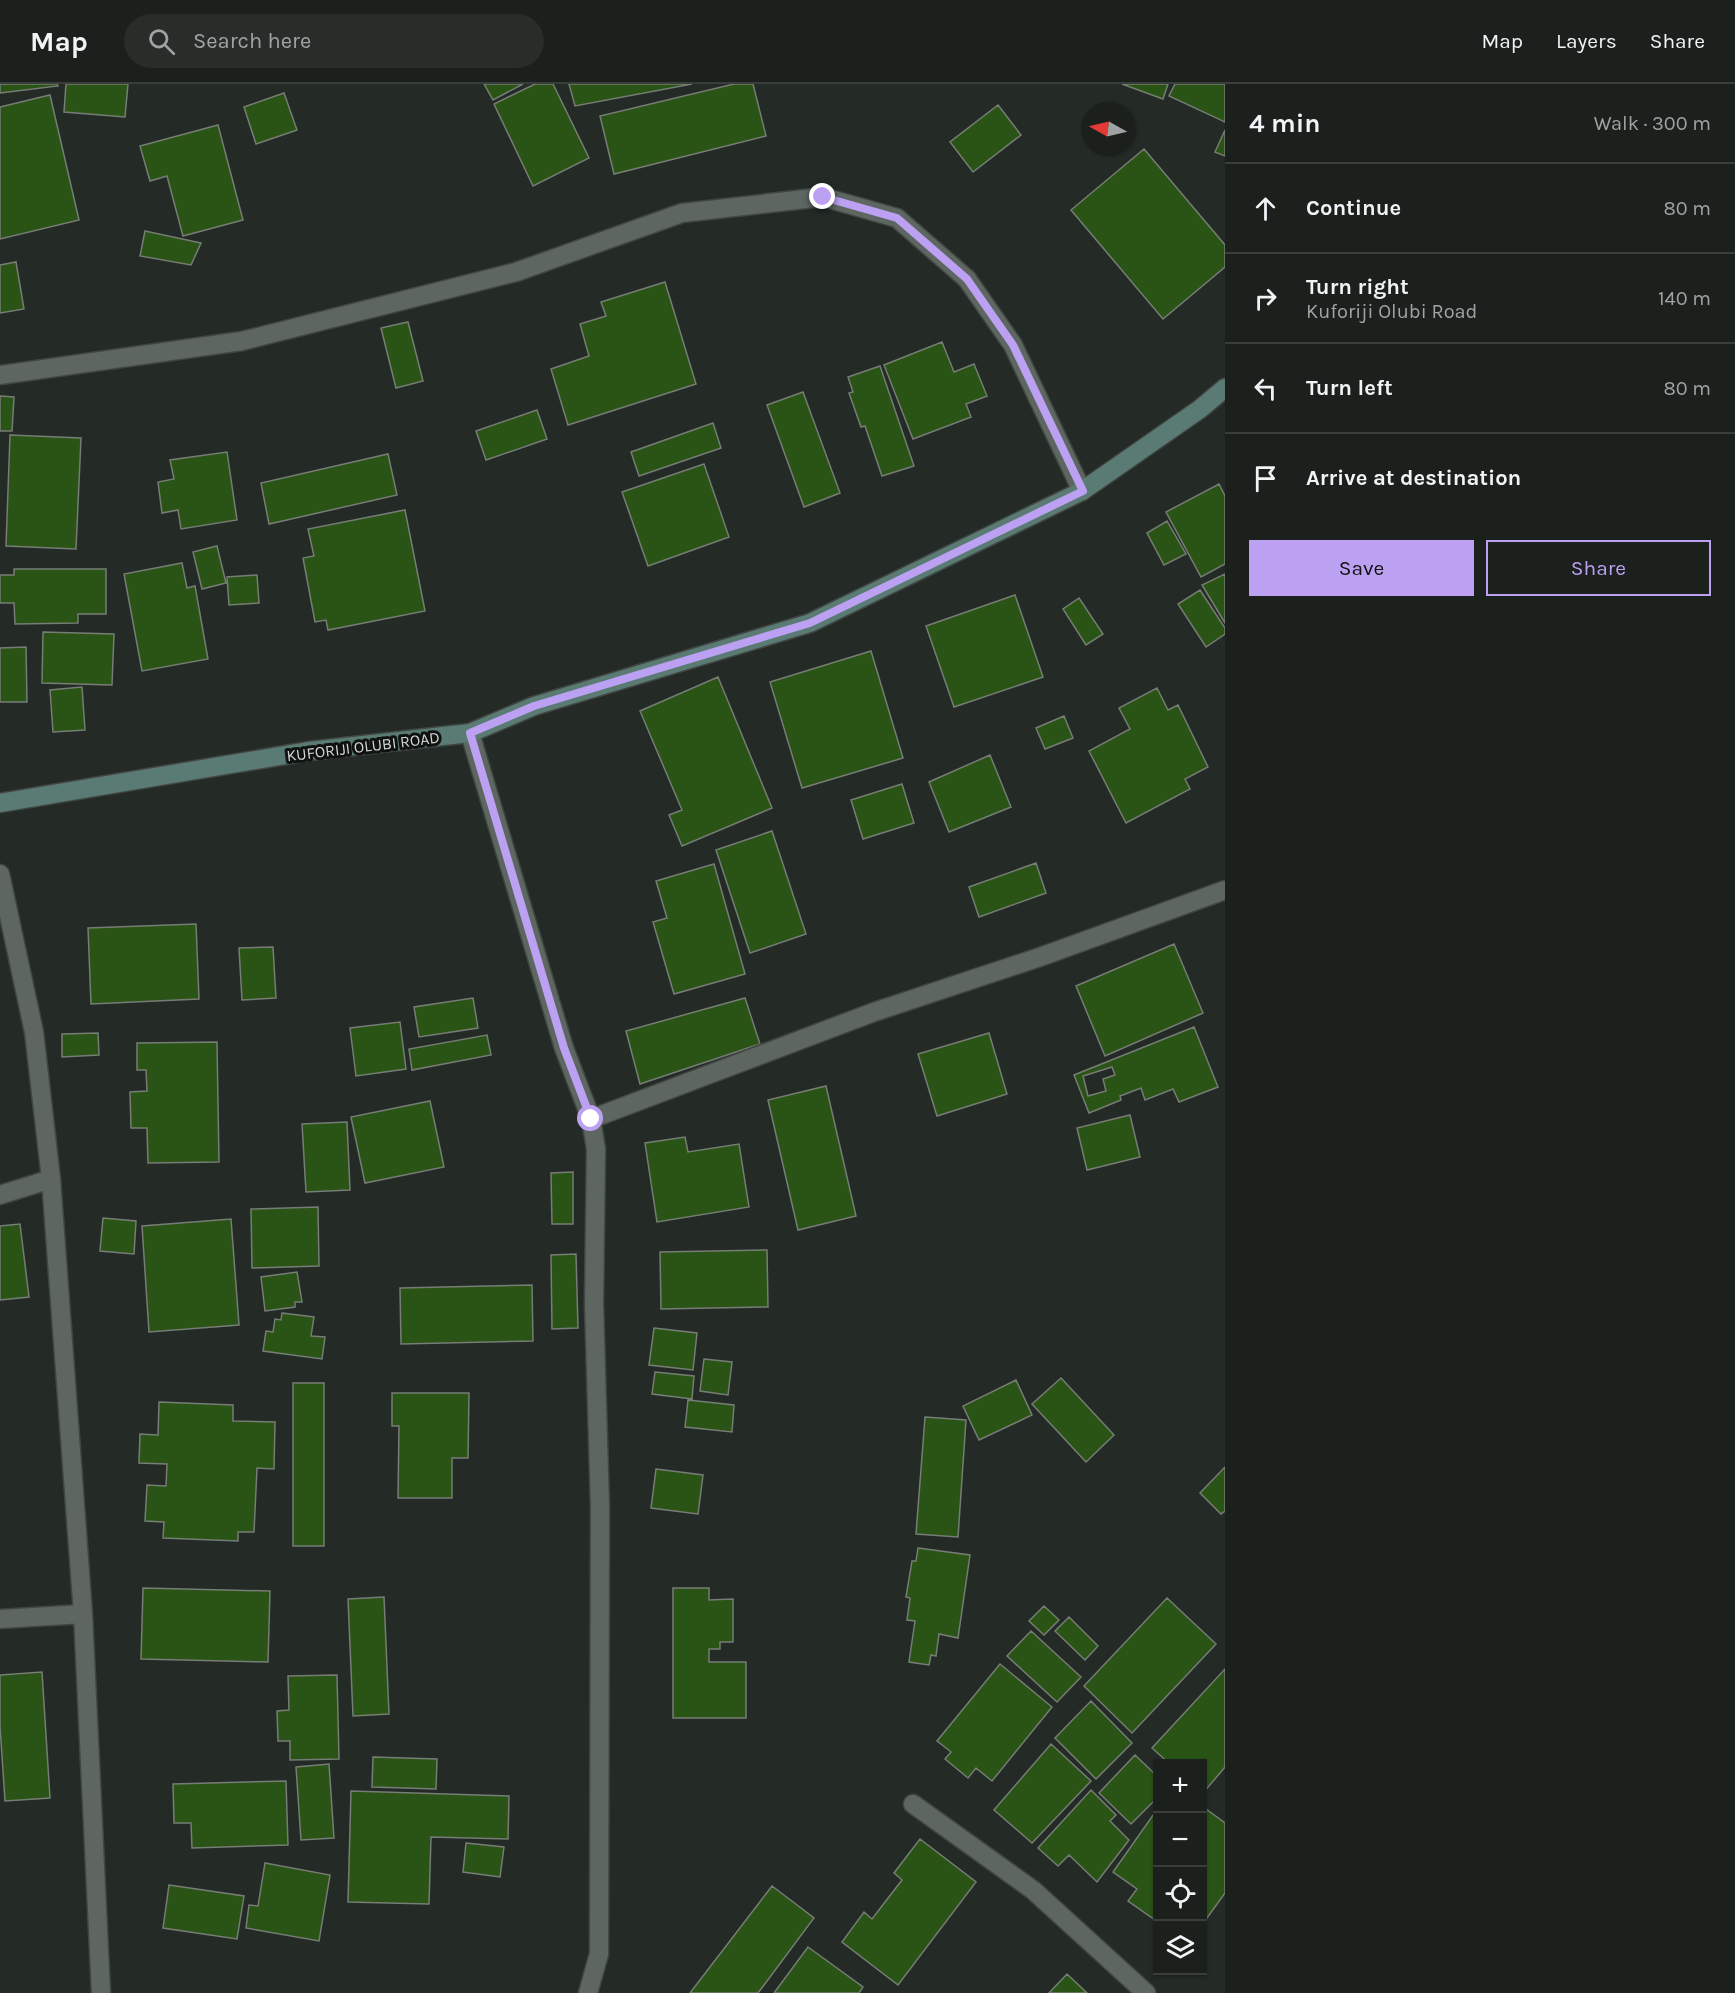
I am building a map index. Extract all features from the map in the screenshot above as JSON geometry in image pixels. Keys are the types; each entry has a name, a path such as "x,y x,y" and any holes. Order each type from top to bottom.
{"street":[{"path":"0,375 242,341 516,272 682,213 823,197 897,218 967,279 1013,345 1083,491"},
{"name":"KUFORIJI OLUBI ROAD","path":"0,803 309,751 470,733 534,706 810,623 1083,491 1200,409 1225,388"},
{"path":"470,733 564,1048 591,1119 596,1149 594,1304 600,1508 598,1954 588,1993"},
{"path":"0,874 34,1032 51,1179 83,1614 100,1993"},
{"path":"591,1119 874,1012 1040,957 1225,890"},
{"path":"0,1195 51,1179"},
{"path":"0,1619 83,1614"},
{"path":"913,1804 1033,1890 1146,1993"}],"building":[{"path":"0,84 57,84 58,86 0,93"},
{"path":"66,84 128,84 125,117 64,112"},
{"path":"484,84 523,84 493,100"},
{"path":"535,84 553,84 589,158 533,186 494,104"},
{"path":"569,84 692,84 575,106"},
{"path":"734,84 753,84 766,136 614,174 600,116"},
{"path":"1122,84 1168,84 1163,99"},
{"path":"1175,84 1225,84 1225,122 1169,96"},
{"path":"284,93 297,130 256,144 244,107"},
{"path":"50,95 79,220 0,239 0,107"},
{"path":"998,105 1021,135 973,172 950,142"},
{"path":"218,125 243,220 183,236 167,176 150,181 140,146"},
{"path":"1225,130 1225,156 1215,152"},
{"path":"1144,149 1225,245 1225,267 1163,319 1071,210"},
{"path":"145,231 201,243 191,265 140,256"},
{"path":"16,262 24,309 0,313 0,265"},
{"path":"665,282 696,384 568,425 551,369 589,356 580,324 606,316 601,302"},
{"path":"408,322 423,381 396,388 381,328"},
{"path":"942,342 954,372 974,364 987,396 966,404 971,417 913,439 884,365"},
{"path":"880,366 914,466 882,476 865,426 861,427 849,393 853,392 848,377"},
{"path":"803,392 840,493 804,507 767,405"},
{"path":"0,396 14,397 12,431 0,431"},
{"path":"537,410 547,439 486,460 476,431"},
{"path":"713,423 721,448 639,476 631,452"},
{"path":"10,435 81,438 76,549 6,546"},
{"path":"227,452 237,520 181,529 178,510 162,513 158,482 174,479 170,460"},
{"path":"388,454 397,495 269,524 261,483"},
{"path":"704,464 729,537 648,566 622,492"},
{"path":"1219,484 1225,496 1225,564 1201,577 1166,512"},
{"path":"405,510 425,611 328,630 326,620 315,622 303,558 314,556 308,529"},
{"path":"1167,521 1186,554 1164,565 1147,533"},
{"path":"217,546 226,583 202,589 193,552"},
{"path":"182,563 187,588 195,586 208,659 142,671 124,574"},
{"path":"14,569 106,569 106,614 78,614 78,623 15,624 14,603 0,603 0,575 14,575"},
{"path":"1225,574 1225,623 1202,585"},
{"path":"257,575 259,603 229,605 227,577"},
{"path":"1200,590 1225,628 1225,634 1206,647 1178,604"},
{"path":"1015,595 1043,677 954,707 926,626"},
{"path":"1079,598 1103,634 1086,645 1063,609"},
{"path":"43,632 114,634 112,685 42,683"},
{"path":"26,647 27,702 0,702 0,648"},
{"path":"871,651 903,758 802,788 770,682"},
{"path":"718,677 772,808 682,846 669,815 682,810 640,711"},
{"path":"82,687 85,730 53,732 50,690"},
{"path":"1157,688 1168,710 1178,705 1208,767 1185,779 1190,789 1126,823 1089,751 1130,729 1119,708"},
{"path":"1064,716 1073,738 1045,749 1036,728"},
{"path":"990,755 1011,807 949,832 929,782"},
{"path":"902,784 914,823 863,839 851,800"},
{"path":"772,831 806,934 750,953 716,850"},
{"path":"1036,863 1046,893 979,917 969,887"},
{"path":"714,864 745,974 674,994 653,922 667,918 656,881"},
{"path":"196,924 199,999 91,1004 88,928"},
{"path":"1174,944 1203,1013 1105,1056 1076,986"},
{"path":"273,947 276,998 242,1000 239,948"},
{"path":"473,998 478,1028 419,1037 414,1007"},
{"path":"745,998 760,1044 640,1084 626,1031"},
{"path":"400,1022 406,1069 356,1076 350,1028"},
{"path":"1194,1027 1218,1087 1179,1102 1173,1089 1145,1100 1141,1088 1120,1096 1121,1100 1089,1113 1074,1075","holes":["1112,1067 1115,1075 1103,1079 1106,1091 1088,1096 1083,1076"]},
{"path":"98,1033 99,1055 62,1057 62,1034"},
{"path":"989,1033 1007,1094 937,1116 918,1054"},
{"path":"487,1035 491,1055 412,1070 409,1049"},
{"path":"217,1042 219,1162 148,1163 147,1128 131,1128 130,1092 147,1091 146,1070 137,1070 137,1043"},
{"path":"826,1086 856,1216 798,1230 768,1100"},
{"path":"430,1101 444,1167 365,1183 351,1117"},
{"path":"1130,1115 1140,1157 1087,1170 1077,1128"},
{"path":"347,1122 350,1190 306,1192 302,1124"},
{"path":"685,1137 688,1152 739,1144 749,1207 657,1222 645,1143"},
{"path":"573,1172 573,1224 552,1224 551,1173"},
{"path":"318,1207 319,1266 252,1268 251,1209"},
{"path":"103,1218 136,1221 134,1254 100,1251"},
{"path":"231,1219 239,1325 149,1332 142,1226"},
{"path":"20,1224 29,1297 0,1300 0,1226"},
{"path":"767,1250 768,1307 661,1309 660,1252"},
{"path":"576,1254 578,1328 552,1329 551,1255"},
{"path":"297,1272 302,1302 295,1302 295,1307 265,1311 261,1277"},
{"path":"532,1285 533,1341 401,1344 400,1288"},
{"path":"282,1313 314,1317 311,1336 325,1337 322,1359 263,1351 266,1331 273,1332 275,1319 281,1320"},
{"path":"654,1328 697,1333 693,1370 649,1365"},
{"path":"704,1359 732,1362 728,1395 700,1391"},
{"path":"655,1372 694,1376 692,1399 652,1394"},
{"path":"1061,1378 1114,1435 1086,1462 1032,1404"},
{"path":"1016,1380 1032,1415 979,1440 963,1406"},
{"path":"293,1383 324,1383 324,1546 293,1546"},
{"path":"392,1393 469,1393 468,1458 452,1458 452,1498 398,1498 399,1426 392,1426"},
{"path":"688,1400 734,1405 732,1432 685,1427"},
{"path":"159,1402 233,1405 233,1421 275,1422 274,1469 257,1468 254,1532 238,1532 238,1541 163,1538 164,1522 145,1521 147,1485 166,1486 167,1464 139,1463 140,1434 158,1435"},
{"path":"925,1417 966,1420 958,1537 916,1534"},
{"path":"1225,1467 1225,1511 1221,1514 1200,1493"},
{"path":"656,1469 703,1475 698,1514 651,1508"},
{"path":"918,1548 970,1555 958,1638 939,1634 936,1656 931,1655 929,1665 909,1662 915,1621 907,1620 910,1598 906,1597 912,1561 916,1561"},
{"path":"143,1588 270,1591 268,1662 141,1659"},
{"path":"673,1588 709,1588 709,1600 733,1599 733,1642 720,1642 720,1649 709,1649 709,1662 746,1662 746,1718 673,1718"},
{"path":"384,1597 389,1714 353,1716 348,1599"},
{"path":"1167,1598 1216,1644 1132,1733 1084,1686"},
{"path":"1044,1606 1059,1620 1044,1635 1029,1621"},
{"path":"1069,1617 1098,1646 1085,1660 1055,1631"},
{"path":"1031,1631 1081,1677 1057,1702 1007,1656"},
{"path":"1000,1664 1052,1707 992,1781 976,1768 968,1778 945,1759 951,1752 937,1741"},
{"path":"1225,1669 1225,1767 1207,1788 1207,1759 1164,1759 1152,1748"},
{"path":"42,1672 50,1798 5,1801 0,1726 0,1675"},
{"path":"337,1675 339,1759 290,1760 290,1741 278,1741 277,1711 289,1710 288,1676"},
{"path":"1091,1701 1132,1743 1096,1779 1055,1738"},
{"path":"1051,1744 1091,1781 1032,1843 994,1810"},
{"path":"1135,1755 1153,1772 1153,1802 1131,1824 1099,1793"},
{"path":"373,1757 437,1759 436,1789 372,1787"},
{"path":"329,1764 334,1838 301,1840 296,1767"},
{"path":"286,1781 288,1845 192,1848 191,1823 174,1823 173,1784"},
{"path":"1091,1790 1116,1815 1110,1821 1129,1840 1097,1882 1069,1855 1058,1866 1038,1848"},
{"path":"351,1791 509,1796 508,1839 431,1837 429,1904 348,1902"},
{"path":"1207,1810 1225,1823 1225,1893 1207,1918"},
{"path":"1153,1815 1153,1918 1128,1901 1137,1889 1113,1872"},
{"path":"920,1839 976,1882 898,1985 842,1942 864,1912 872,1919 902,1880 894,1873"},
{"path":"466,1843 504,1847 500,1877 463,1872"},
{"path":"265,1863 330,1875 319,1941 246,1928 249,1905 258,1906"},
{"path":"169,1885 244,1896 237,1939 163,1928"},
{"path":"772,1886 814,1918 758,1993 690,1993"},
{"path":"808,1947 863,1987 859,1993 774,1993"},
{"path":"1067,1974 1087,1993 1049,1993"}],"route":[{"path":"591,1119 564,1048 470,733 534,706 810,623 1083,491 1013,345 967,279 897,218 823,197"}]}
